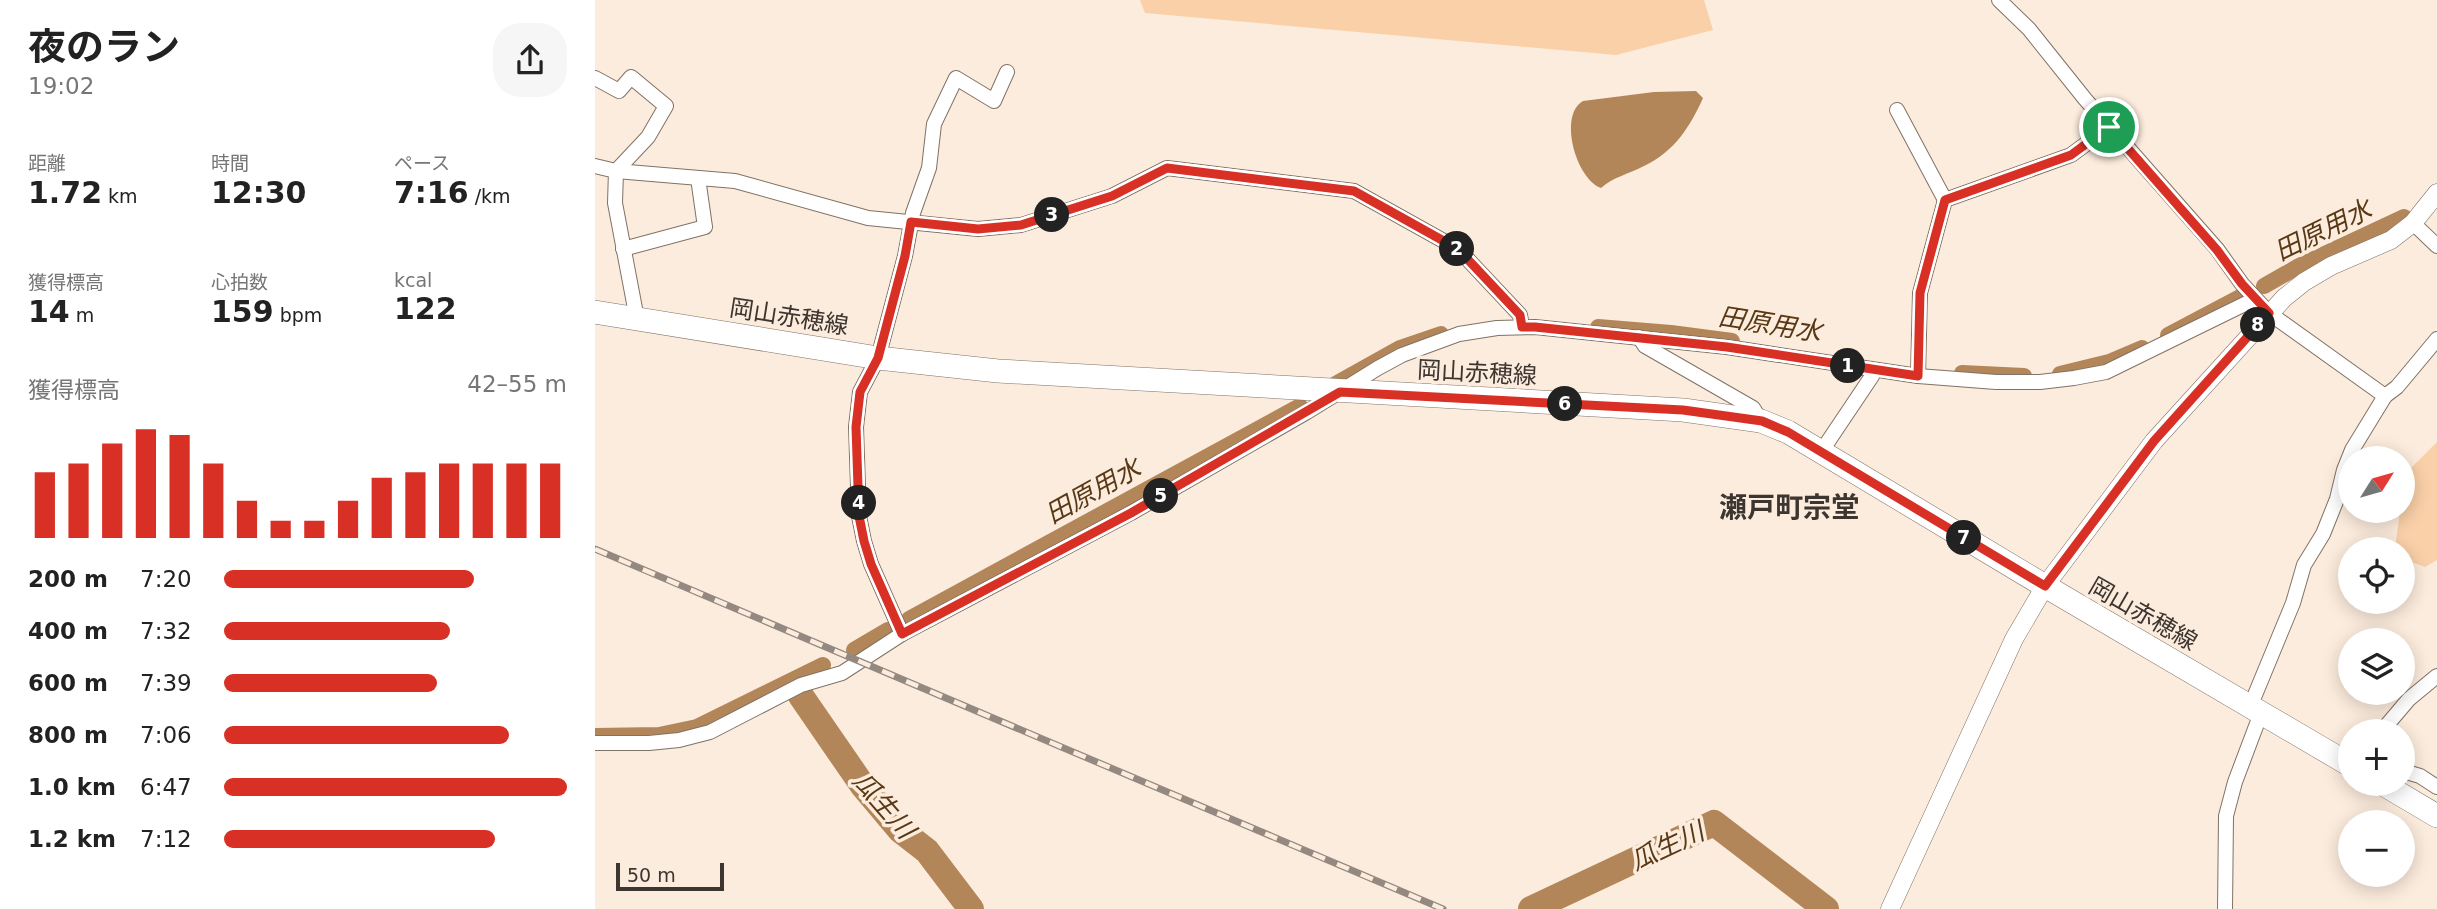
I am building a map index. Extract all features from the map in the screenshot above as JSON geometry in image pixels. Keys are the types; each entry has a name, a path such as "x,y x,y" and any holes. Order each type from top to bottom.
{"main road":[{"name":"岡山赤穂線","path":"595,312 878,358 998,370 1683,410 1762,421 1788,432 2256,710 2338,755"},
{"path":"2403,796 2437,816"}],"street":[{"path":"1999,0 2029,29 2109,127 2217,250 2255,299 2269,313 2385,396"},
{"path":"902,634 871,564 859,516 857,415 860,392 878,358 905,256 911,222 929,168 934,124 956,78 994,100 1007,72"},
{"path":"595,78 619,91 631,77 667,106 648,137 616,171 615,203 637,319"},
{"path":"1897,110 1945,200 1920,293 1919,372"},
{"path":"1945,200 2071,155 2109,127"},
{"path":"595,166 616,171 735,181 868,218 978,229 1021,225 1112,196 1167,168 1354,191 1458,249 1521,322 1535,327 1727,347 1873,370 1919,372 1996,382 2040,382 2106,372 2255,299"},
{"path":"623,249 705,227 698,178"},
{"path":"1889,909 2014,639 2045,586 2154,441 2269,313 2304,282 2331,266 2391,240 2413,223 2436,196"},
{"path":"2413,223 2437,246"},
{"path":"595,743 649,743 679,740 710,732 801,685 842,673 902,634 1131,513 1402,355 1459,334 1521,322"},
{"path":"1639,337 1645,346 1753,408 1762,421"},
{"path":"2225,909 2226,816 2256,710 2304,565 2323,534 2352,450 2385,396 2397,387 2437,339"},
{"path":"1821,452 1873,370"},
{"path":"2392,719 2409,699 2437,676"},
{"path":"2415,775 2437,787"}],"shaded area":[{"path":"1140,0 1704,0 1713,30 1616,55 1145,13"},
{"path":"1696,91 1703,98 1698,109 1687,129 1664,154 1601,188 1584,173 1573,146 1571,132 1576,108 1583,101 1654,92"},
{"path":"2437,442 2437,560 2425,567 2415,563 2415,537 2397,537 2398,523 2415,523 2415,464"}],"waterway":[{"name":"田原用水","path":"2264,286 2299,266 2404,217"},
{"name":"田原用水","path":"2168,335 2240,297"},
{"name":"田原用水","path":"1598,327 1732,341"},
{"name":"田原用水","path":"1332,386 1400,348 1441,334"},
{"name":"田原用水","path":"2060,374 2109,362 2142,348"},
{"name":"田原用水","path":"1962,373 2024,376"},
{"name":"田原用水","path":"909,619 1300,406"},
{"name":"田原用水","path":"854,650 888,630"},
{"name":"田原用水","path":"595,736 659,735 697,727 823,665"},
{"name":"瓜生川","path":"801,696 863,786 900,830 927,851 971,909"},
{"name":"瓜生川","path":"1531,909 1714,823 1826,909"}],"railway":[{"path":"595,549 1443,909"}],"district":[{"name":"瀬戸町宗堂","path":"1789,507"}],"route":[{"path":"2109,127 2269,313 2154,441 2045,586 1788,432 1762,421 1683,410 1340,392 1131,513 902,634 871,564 859,516 856,427 860,392 878,358 905,256 911,222 978,229 1021,225 1112,196 1167,168 1354,191 1458,249 1520,315 1522,327 1727,347 1918,376 1920,293 1945,200 2071,155 2109,127"}]}
